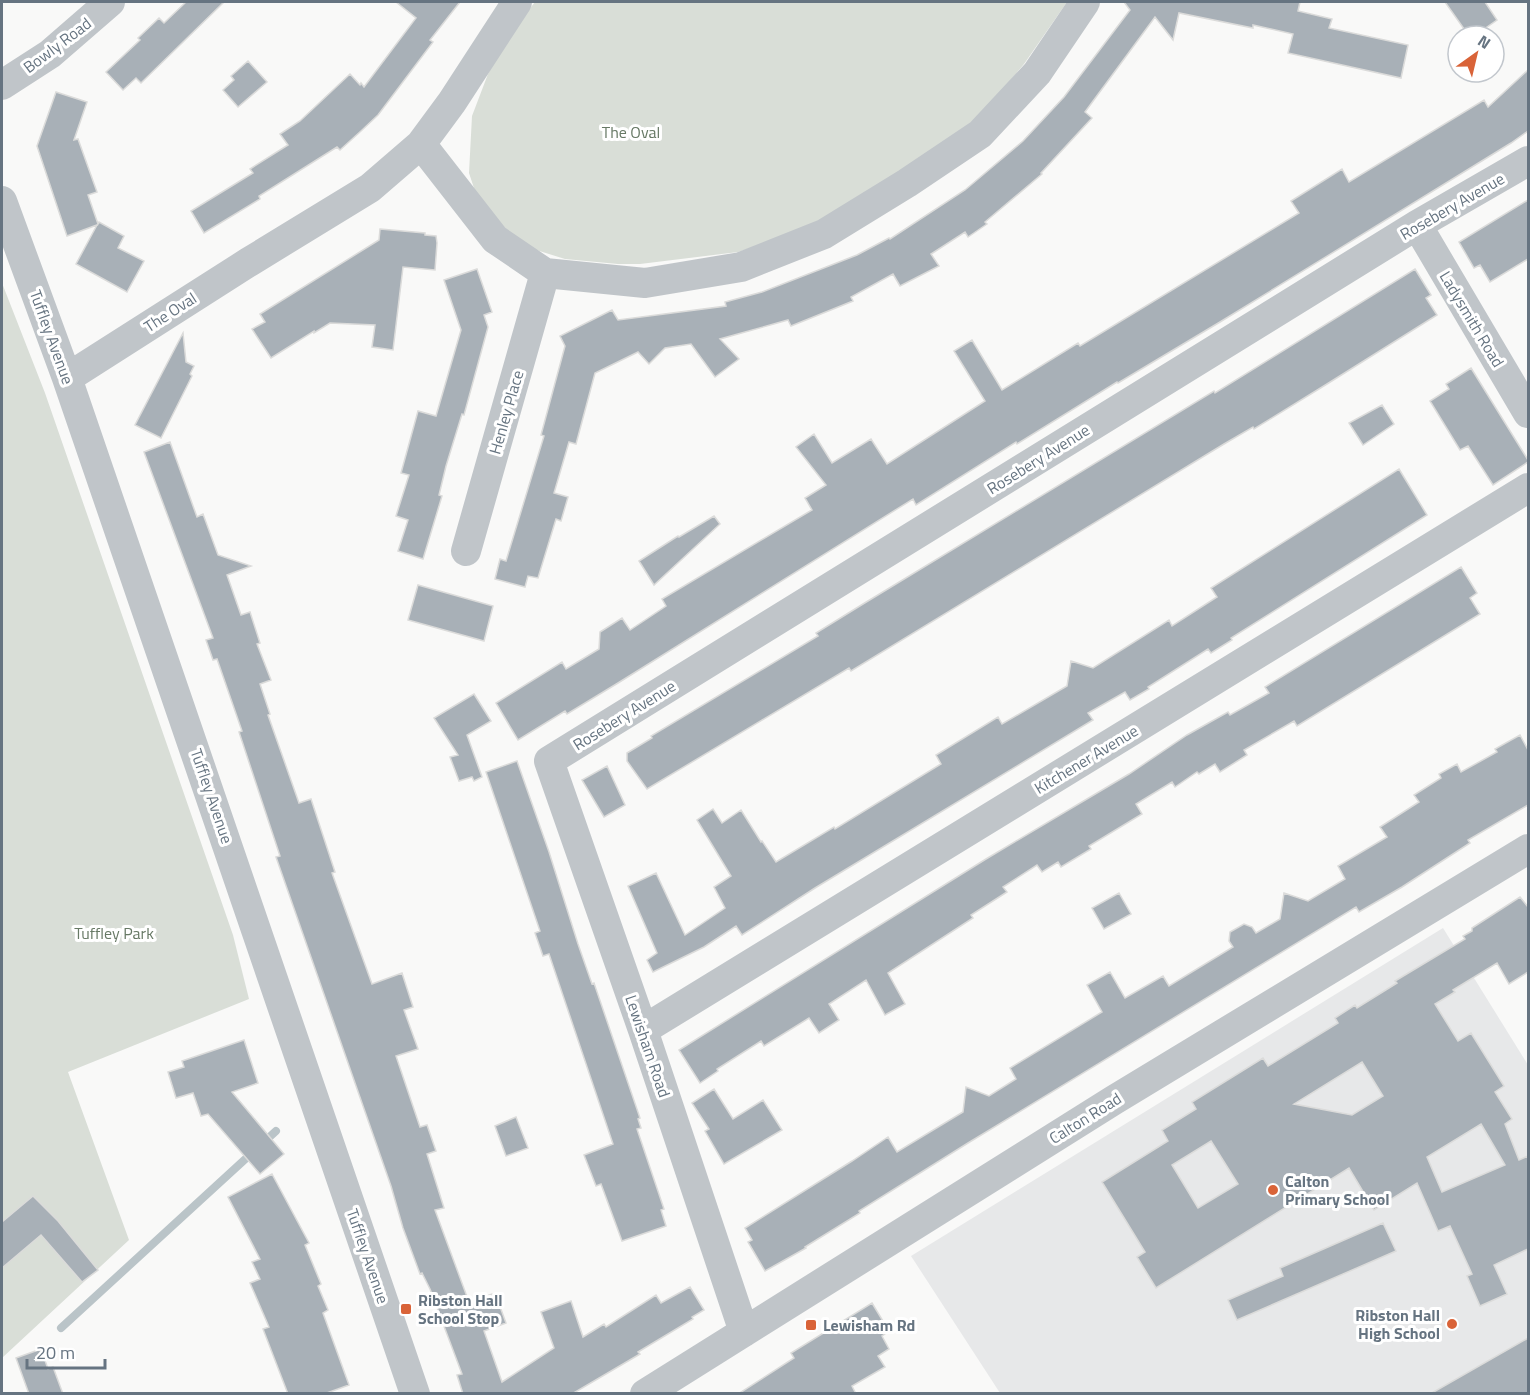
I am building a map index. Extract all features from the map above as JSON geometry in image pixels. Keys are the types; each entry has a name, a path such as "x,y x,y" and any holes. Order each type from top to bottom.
{"street":[{"name":"Bowly Road","path":"2,85 51,54 110,2"},
{"name":"The Oval","path":"67,378 249,262 370,189 421,144 452,102 517,2"},
{"path":"421,144 495,239 545,273 645,283 741,267 824,234 907,183 980,134 1037,73 1085,2"},
{"name":"Rosebery Avenue","path":"549,761 1417,225 1528,161"},
{"name":"Tuffley Avenue","path":"2,201 67,378 415,1394"},
{"name":"Ladysmith Road","path":"1417,225 1528,413"},
{"name":"Henley Place","path":"466,551 545,273"},
{"name":"Kitchener Avenue","path":"644,1030 1528,488"},
{"name":"Lewisham Road","path":"549,761 644,1030 744,1332"},
{"name":"Calton Road","path":"645,1394 1114,1100 1528,849"}],"shaded area":[{"name":"Calton Primary School","path":"1443,928 1528,1065 1528,1393 1000,1393 911,1256"}],"green space":[{"name":"The Oval","path":"535,2 1067,2 1024,64 988,107 950,142 826,223 738,252 640,264 618,264 565,259 533,249 507,231 475,191 469,173 472,116 488,74 510,34"},
{"name":"Tuffley Park","path":"2,283 45,393 233,935 249,999 68,1072 129,1240 2,1358"}],"building":[{"path":"186,2 224,2 141,83 136,78 123,90 106,72 140,40 138,38 159,18 164,23"},
{"path":"396,2 460,2 430,40 433,42 378,115 340,150 337,147 259,196 260,199 204,233 191,211 253,173 250,169 288,145 280,134 300,121 350,74 364,87 416,18"},
{"path":"1124,2 1300,2 1298,11 1332,19 1329,28 1408,45 1401,78 1288,53 1293,34 1253,25 1253,28 1179,13 1173,40 1155,17 1085,112 1092,118 1042,174 985,222 987,224 968,237 965,232 931,254 939,266 900,286 893,274 851,297 853,301 791,326 788,320 720,339 739,359 715,377 691,344 665,348 649,364 638,352 595,373 576,444 569,442 554,493 568,497 561,521 556,519 538,578 528,576 525,587 495,579 500,559 506,561 544,436 541,435 565,346 560,336 612,310 618,320 726,306 725,302 762,292 857,255 890,239 965,190 1023,141 1064,97 1130,10"},
{"path":"1445,2 1485,2 1497,20 1491,24 1461,24"},
{"path":"248,61 267,82 238,107 223,90 234,80 231,76"},
{"path":"1528,70 1528,131 1511,143 1220,322 1017,444 1016,442 916,505 913,499 618,683 567,714 565,711 518,740 496,703 562,662 566,669 599,649 600,632 622,618 630,630 666,606 662,599 812,510 805,498 826,485 796,447 814,434 832,463 871,439 887,464 985,401 954,351 972,340 1002,390 1078,343 1080,346 1299,213 1291,201 1342,169 1349,182 1484,100 1488,107"},
{"path":"56,92 87,102 74,140 78,139 97,192 88,195 98,224 99,222 124,236 118,248 144,261 127,292 76,264 97,225 67,236 37,146"},
{"path":"1528,200 1528,259 1490,282 1480,265 1474,268 1459,242"},
{"path":"380,229 425,233 425,235 436,236 437,243 435,270 403,267 393,350 372,347 375,325 330,323 271,358 252,329 265,322 260,314 379,240"},
{"path":"477,269 492,312 484,315 488,327 464,415 462,414 446,466 439,495 442,496 423,559 398,551 408,520 396,516 409,475 401,473 418,411 436,416 461,330 444,280"},
{"path":"1415,269 1431,295 1426,298 1437,315 1327,384 1254,429 1253,427 1224,444 851,671 849,668 647,789 627,761 627,753 652,738 651,736 818,636 816,633 863,604 1214,391 1215,393"},
{"path":"183,333 186,362 194,366 190,374 192,376 161,438 135,425"},
{"path":"1471,368 1528,460 1493,485 1468,446 1460,450 1430,401 1449,389 1446,384"},
{"path":"1382,405 1394,424 1363,445 1349,423"},
{"path":"170,442 197,517 203,514 218,555 251,566 227,575 241,615 250,612 260,643 257,644 271,680 260,684 270,714 268,715 299,803 311,799 335,872 332,873 372,984 402,973 413,1007 404,1010 418,1049 396,1056 420,1127 427,1125 436,1151 427,1154 444,1208 435,1210 466,1294 470,1302 495,1293 506,1323 484,1331 502,1382 554,1348 541,1312 571,1301 583,1337 604,1324 606,1327 656,1295 661,1303 690,1287 704,1310 638,1352 640,1354 572,1394 463,1394 457,1375 462,1374 430,1289 422,1273 420,1274 403,1228 391,1186 276,857 280,856 239,732 242,731 217,659 213,660 206,640 213,638 144,452"},
{"path":"1399,469 1427,515 1231,638 1232,640 1211,653 1208,649 1130,700 1125,692 1088,713 1093,720 815,888 742,935 736,926 704,947 653,972 647,960 657,953 628,886 656,873 685,935 725,908 714,887 731,876 697,820 713,809 722,823 741,810 776,862 941,764 936,755 998,717 1002,724 1067,686 1071,661 1093,668 1169,620 1172,626 1217,597 1211,588"},
{"path":"714,516 720,524 654,585 639,561"},
{"path":"1461,567 1477,593 1470,598 1480,614 1297,726 1294,721 1244,750 1247,755 1220,772 1215,764 1199,774 1197,772 1175,787 1172,782 1136,804 1142,814 1089,846 1091,849 1061,867 1058,862 1042,872 1037,865 1003,887 1007,892 971,915 973,918 888,973 905,1004 885,1015 866,980 829,1004 839,1020 819,1033 809,1018 764,1046 761,1041 717,1069 718,1071 700,1083 679,1050 986,859 1129,774 1187,735 1228,712 1230,715 1269,693 1265,687"},
{"path":"418,585 493,606 484,641 408,620"},
{"path":"474,694 491,721 467,735 482,777 474,781 472,777 459,781 450,757 458,755 434,718"},
{"path":"1520,735 1528,750 1528,805 1468,840 1470,843 1402,887 1359,912 1356,907 968,1143 859,1211 860,1213 806,1248 765,1271 748,1242 752,1240 745,1228 888,1137 897,1152 963,1112 966,1087 989,1096 1016,1079 1010,1068 1102,1012 1087,985 1110,972 1125,998 1163,976 1169,986 1233,947 1229,941 1230,932 1244,924 1252,927 1256,933 1280,919 1284,893 1308,901 1345,879 1338,866 1387,837 1380,827 1419,802 1414,795 1441,778 1439,774 1457,764 1461,772 1497,752 1495,749"},
{"path":"517,761 578,944 592,984 594,983 640,1118 638,1119 641,1128 637,1129 664,1209 661,1210 666,1226 622,1241 601,1184 596,1186 584,1155 613,1144 549,954 543,956 535,933 540,931 486,772"},
{"path":"607,766 625,805 604,817 582,780"},
{"path":"1119,893 1131,914 1104,929 1092,908"},
{"path":"1520,897 1528,907 1528,972 1509,984 1497,963 1435,1004 1458,1041 1471,1033 1504,1086 1495,1092 1512,1119 1505,1124 1519,1160 1528,1156 1528,1249 1494,1265 1507,1294 1480,1306 1467,1276 1472,1274 1450,1226 1438,1231 1417,1183 1374,1210 1349,1168 1156,1288 1137,1257 1145,1252 1102,1182 1168,1141 1162,1130 1196,1109 1192,1102 1263,1058 1268,1066 1338,1023 1335,1018 1355,1005 1357,1008 1397,983 1395,981 1465,939 1463,936 1472,931 1472,928","holes":["1362,1062 1383,1096 1352,1115 1294,1104","1481,1124 1505,1165 1442,1192 1427,1157","1211,1141 1238,1184 1198,1208 1172,1165"]},
{"path":"244,1040 258,1083 232,1092 284,1154 260,1174 208,1114 201,1116 193,1093 176,1098 168,1072 184,1067 182,1061"},
{"path":"714,1089 733,1119 763,1100 782,1130 724,1164 705,1131 709,1129 692,1103"},
{"path":"516,1117 528,1148 506,1156 495,1126"},
{"path":"272,1174 309,1243 305,1245 321,1284 318,1286 328,1310 323,1313 349,1385 324,1394 288,1394 263,1329 269,1327 250,1283 260,1279 252,1262 260,1259 228,1197"},
{"path":"33,1196 58,1221 98,1270 82,1282 41,1235 2,1268 2,1222"},
{"path":"1383,1223 1396,1251 1237,1320 1228,1300 1283,1276 1280,1268"},
{"path":"872,1303 889,1331 882,1336 889,1349 878,1356 885,1367 852,1386 856,1394 738,1394 794,1358 791,1353"},
{"path":"1528,1338 1528,1394 1430,1394"},
{"path":"41,1349 48,1369 53,1367 63,1394 29,1394 16,1358"}],"waterway":[{"path":"264,1142 276,1131"},
{"path":"61,1328 253,1152"}],"place":[{"name":"Calton Primary School","path":"1273,1190"},
{"name":"Ribston Hall School Stop","path":"406,1309"},
{"name":"Ribston Hall High School","path":"1452,1324"},
{"name":"Lewisham Rd","path":"811,1325"}]}
